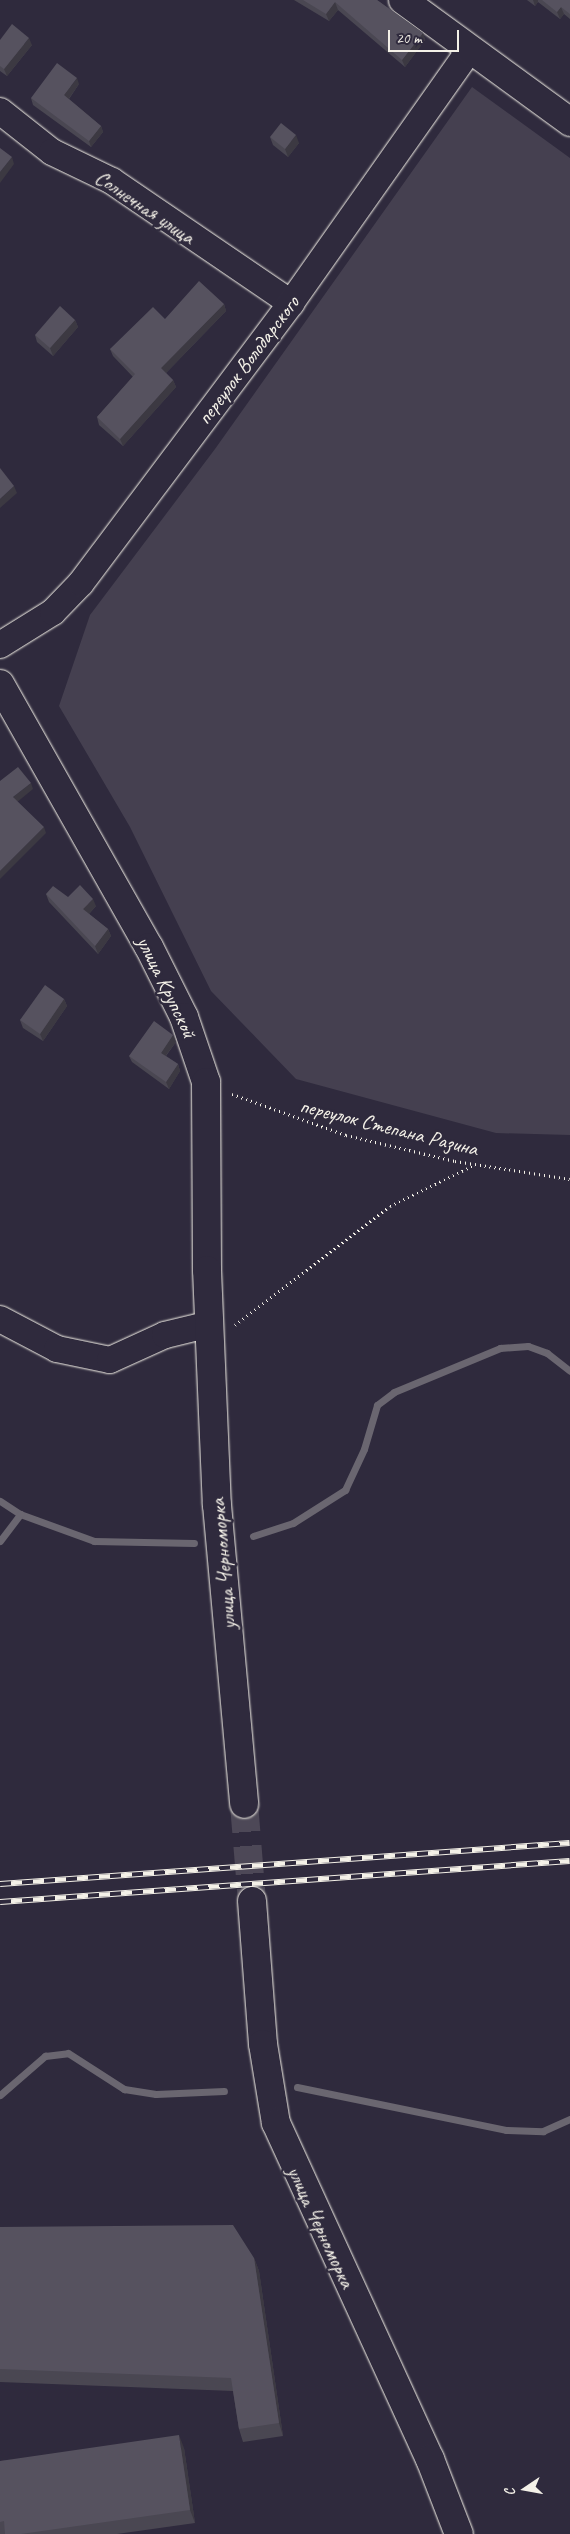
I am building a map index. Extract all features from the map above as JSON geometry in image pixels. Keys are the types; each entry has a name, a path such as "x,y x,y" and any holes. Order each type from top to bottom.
{"street":[{"path":"403,0 570,122"},
{"name":"переулок Володарского","path":"0,645 53,612 81,583 291,303 469,50"},
{"name":"Солнечная улица","path":"0,111 52,152 112,181 291,303"},
{"name":"улица Крупской","path":"0,684 149,947 184,1017 206,1082 210,1330"},
{"path":"0,1319 57,1349 110,1360 165,1335 210,1330"},
{"name":"улица Черноморка","path":"210,1330 217,1505 244,1804"},
{"name":"улица Черноморка","path":"252,1901 263,2044 276,2124 430,2459 459,2534"}],"path":[{"name":"переулок Степана Разина","path":"206,1082 306,1124 474,1165 570,1179"},
{"path":"210,1330 250,1317 390,1206 474,1165"}],"shaded area":[{"path":"472,87 570,158 570,1135 496,1133 296,1079 211,991 130,827 59,706 90,615 215,449"}],"building":[{"path":"303,0 377,0 423,33 402,60 335,2 326,14"},
{"path":"542,0 570,0 570,14 561,7 557,12"},
{"path":"12,24 29,38 4,69 0,66 0,40"},
{"path":"57,63 77,78 64,95 101,126 89,141 31,98"},
{"path":"281,123 296,135 285,149 270,137"},
{"path":"0,148 12,157 0,172"},
{"path":"199,281 224,304 161,368 173,380 120,439 97,417 135,374 110,349 153,307 165,319"},
{"path":"60,306 75,320 50,348 35,335"},
{"path":"0,468 14,486 0,499"},
{"path":"18,767 31,783 13,797 44,827 0,871 0,781"},
{"path":"80,885 93,899 83,909 108,929 95,946 46,894 53,886 68,897"},
{"path":"45,985 64,999 40,1034 20,1020"},
{"path":"154,1021 173,1035 161,1053 178,1064 166,1082 129,1056"},
{"path":"233,2225 254,2258 279,2423 239,2429 231,2378 0,2369 0,2227"},
{"path":"179,2435 190,2510 21,2534 5,2534 4,2521 0,2522 0,2461"}],"waterway":[{"path":"253,1536 293,1523 345,1490 364,1449 377,1405 394,1392 500,1348 528,1346 547,1353 570,1371"},
{"path":"0,1501 20,1514 94,1541 194,1543"},
{"path":"0,1541 20,1514"},
{"path":"0,2095 45,2056 68,2053 124,2089 156,2094 224,2091"},
{"path":"297,2087 506,2130 543,2131 570,2119"}],"tunnel":[{"path":"244,1804 252,1901"}],"railway":[{"path":"0,1884 570,1843"},
{"path":"0,1902 570,1861"}]}
